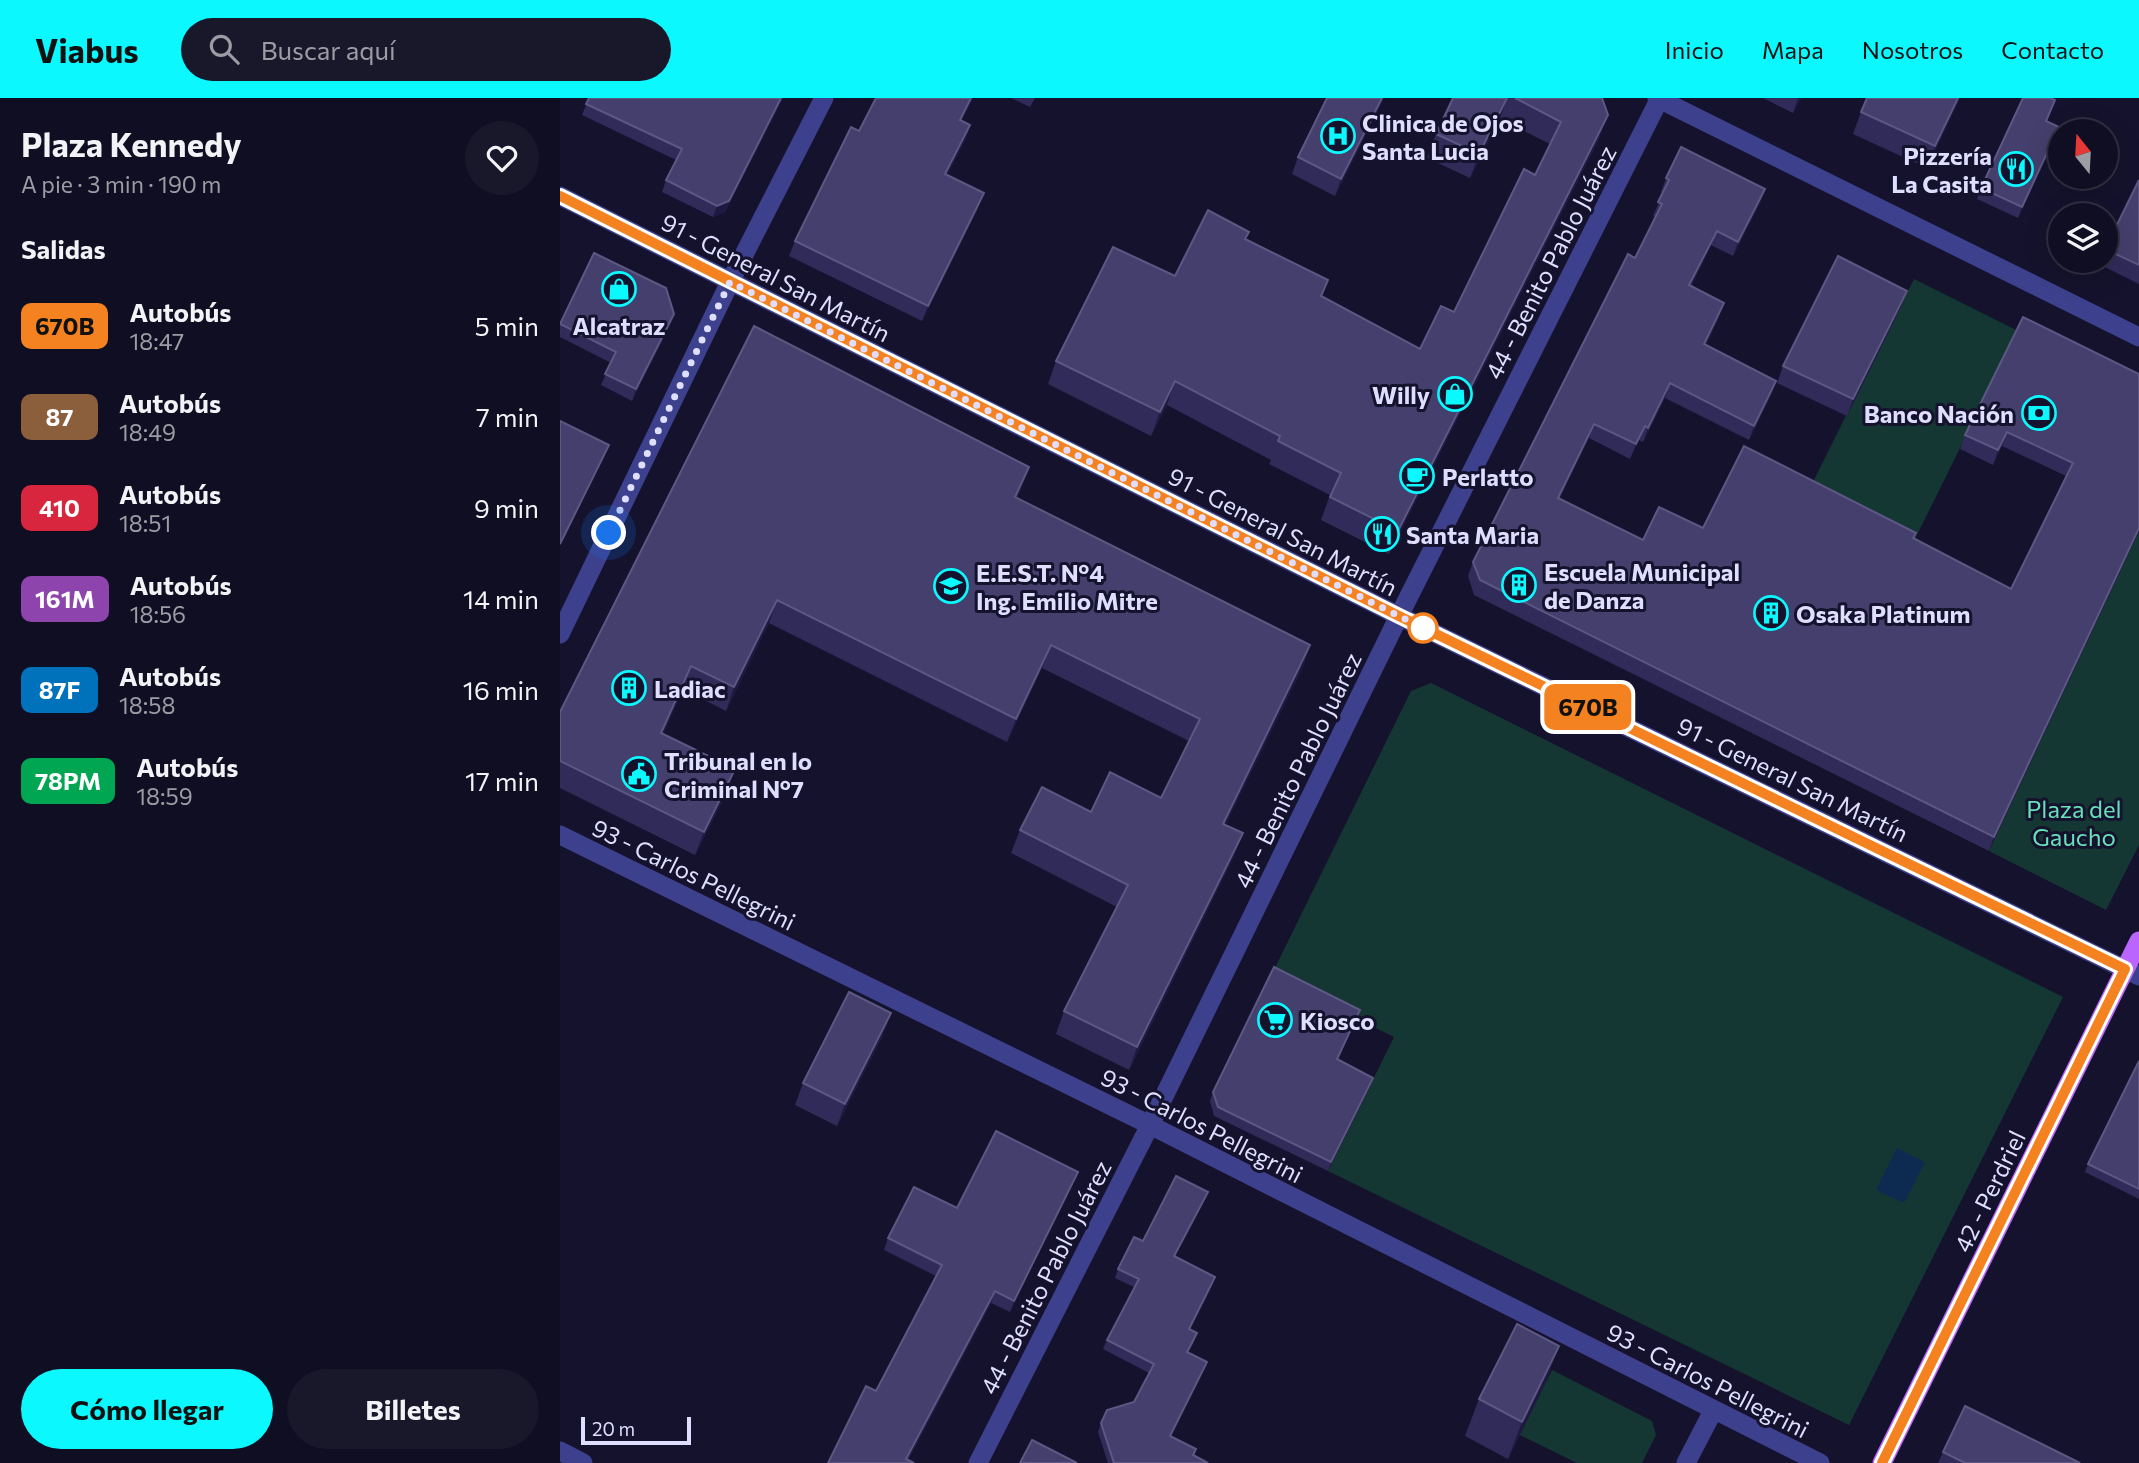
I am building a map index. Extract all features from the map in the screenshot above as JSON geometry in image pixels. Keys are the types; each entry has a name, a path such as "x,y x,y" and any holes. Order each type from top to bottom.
{"main road":[{"name":"42 - Perdriel","path":"1882,1463 2132,973 2139,941"}],"street":[{"path":"560,634 730,282 824,98"},
{"path":"1659,98 2139,337"},
{"name":"44 - Benito Pablo Juárez","path":"978,1463 1150,1125 1399,616 1659,98"},
{"name":"91 - General San Martín","path":"560,196 1399,616 2132,973"},
{"name":"93 - Carlos Pellegrini","path":"560,835 1150,1125 1820,1463"},
{"path":"1686,1463 1713,1411"},
{"path":"560,1451 583,1463"}],"green space":[{"path":"1914,279 2018,331 1911,547 1807,494"},
{"name":"Plaza del Gaucho","path":"2139,531 2139,845 2106,910 1989,851"},
{"path":"1431,683 2063,997 1849,1425 1328,1171 1394,1037 1271,976 1411,691"},
{"path":"1552,1370 1652,1421 1656,1435 1642,1463 1577,1463 1520,1435"}],"water":[{"path":"1897,1148 1925,1162 1904,1203 1876,1190"}],"building":[{"path":"589,98 781,98 729,201 717,206 666,180 682,149 586,104"},
{"path":"876,98 971,98 960,120 970,125 945,174 984,193 928,306 795,241 851,127 859,131"},
{"name":"Clinica de Ojos Santa Lucia","path":"1327,98 1382,98 1341,179 1298,157"},
{"path":"1453,98 1507,98 1479,154 1436,134"},
{"path":"1515,98 1602,98 1608,115 1398,531 1330,497 1341,473 1278,441 1280,436 1175,381 1160,412 1056,361 1113,247 1175,276 1208,210 1249,232 1245,239 1328,280 1321,296 1420,349 1441,306 1454,312 1524,169 1535,175 1561,122"},
{"path":"1867,98 1958,98 1935,146 1861,112"},
{"name":"Pizzería La Casita","path":"2023,98 2055,100 2046,121 2048,151 2022,207 1981,188"},
{"path":"1681,147 1765,189 1738,242 1717,231 1689,285 1724,303 1704,344 1776,381 1754,426 1670,383 1648,428 1645,426 1636,444 1594,424 1558,498 1643,540 1659,507 1703,528 1744,446 1916,533 1913,538 2011,589 2073,463 2007,432 1998,450 1965,435 2023,317 2139,374 2139,528 1994,837 1480,580 1473,562 1628,254 1635,258 1662,204 1658,202 1669,180 1666,178"},
{"path":"2139,180 2139,265 2118,255 2118,223"},
{"path":"594,253 666,288 674,314 636,389 605,374 616,352 560,324"},
{"path":"1838,256 1907,291 1853,399 1783,366"},
{"name":"E.E.S.T. Nº4 Ing. Emilio Mitre","path":"754,326 1029,467 1015,497 1310,645 1223,824 1243,833 1137,1047 1064,1011 1128,885 1020,830 1042,787 1091,812 1110,772 1161,798 1200,719 1051,645 1016,719 777,600 734,687 691,666 661,733 735,769 704,832 560,761 560,712"},
{"path":"560,421 609,445 560,544"},
{"path":"1274,967 1360,1010 1337,1059 1373,1078 1331,1162 1218,1107 1213,1092"},
{"path":"849,992 891,1013 845,1104 803,1083"},
{"path":"2139,1061 2139,1189 2088,1164"},
{"path":"996,1131 1078,1172 1014,1301 995,1291 906,1459 914,1463 828,1463 866,1386 876,1391 942,1265 888,1238 914,1187 957,1208"},
{"path":"1176,1176 1208,1192 1174,1256 1215,1277 1189,1329 1197,1333 1187,1352 1207,1362 1170,1436 1196,1449 1193,1455 1208,1463 1114,1463 1101,1423 1107,1410 1134,1402 1154,1364 1107,1340 1139,1279 1118,1269 1134,1237 1143,1241"},
{"path":"1517,1324 1559,1346 1522,1422 1479,1399"},
{"path":"1965,1406 2080,1463 1965,1463 1943,1452"},
{"path":"1032,1440 1077,1463 1020,1463"}],"bus line":[{"name":"670B","path":"560,196 1399,616 2125,969 1882,1463"}],"place":[{"name":"Clinica de Ojos Santa Lucia","path":"1338,136"},
{"name":"Pizzería La Casita","path":"2016,169"},
{"name":"Alcatraz","path":"619,289"},
{"name":"Willy","path":"1455,394"},
{"name":"Banco Nación","path":"2039,413"},
{"name":"Perlatto","path":"1417,476"},
{"name":"Santa Maria","path":"1382,534"},
{"name":"Escuela Municipal de Danza","path":"1519,585"},
{"name":"E.E.S.T. Nº4 Ing. Emilio Mitre","path":"951,586"},
{"name":"Osaka Platinum","path":"1771,613"},
{"name":"Ladiac","path":"629,688"},
{"name":"Tribunal en lo Criminal Nº7","path":"639,774"},
{"name":"Kiosco","path":"1275,1020"}],"route":[{"path":"609,533 730,282 1423,628"}]}
